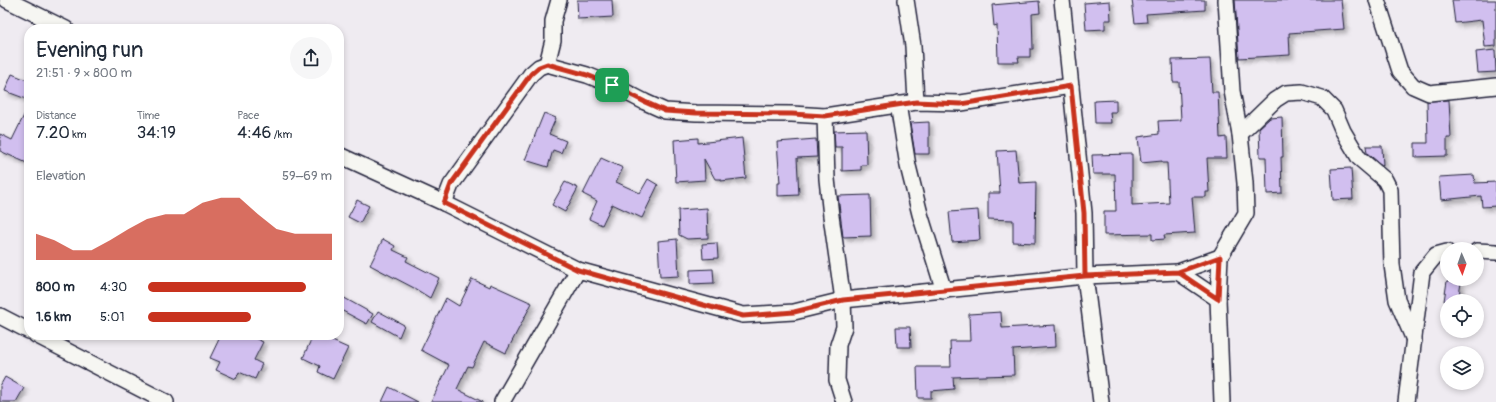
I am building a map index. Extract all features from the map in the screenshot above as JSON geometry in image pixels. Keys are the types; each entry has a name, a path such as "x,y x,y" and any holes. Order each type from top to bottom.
{"street":[{"path":"7,0 56,24"},
{"path":"547,64 553,40 553,21 559,0"},
{"path":"906,0 913,46 916,102"},
{"path":"1062,0 1084,213 1085,276 1101,402"},
{"path":"1222,402 1218,299 1220,257 1246,213 1240,134 1232,91 1226,0"},
{"path":"1377,0 1400,71 1413,86 1429,93 1496,86"},
{"path":"444,203 451,184 526,80 539,67 547,64 587,75 612,85 665,111 696,113 792,114 825,116 916,102 961,104 1071,86"},
{"path":"1240,134 1274,100 1286,93 1302,92 1322,98 1334,110 1359,158 1385,180 1390,190 1392,266 1397,300 1414,340"},
{"path":"898,104 908,166 920,214 944,291"},
{"path":"825,116 828,186 843,300 844,326 838,345 837,380 844,402"},
{"path":"344,157 444,203 578,270 743,316 794,312 843,300 1085,276 1178,272 1220,257"},
{"path":"1484,251 1496,252"},
{"path":"1404,400 1414,340 1422,272 1436,254 1440,253"},
{"path":"502,402 578,270"},
{"path":"1178,272 1218,299"},
{"path":"0,316 24,328"},
{"path":"46,340 166,402"}],"building":[{"path":"577,0 612,0 613,17 578,19"},
{"path":"1132,0 1205,0 1205,10 1146,14 1147,22 1135,23"},
{"path":"1235,0 1341,0 1344,29 1289,33 1290,55 1239,58"},
{"path":"1452,0 1496,0 1496,46 1485,47 1482,20 1455,23"},
{"path":"1039,1 1040,13 1032,14 1033,49 1030,49 1030,57 1018,57 1019,62 998,62 997,25 994,26 992,5"},
{"path":"1110,1 1111,20 1105,20 1105,29 1086,30 1084,3"},
{"path":"1495,50 1496,72 1478,73 1476,52"},
{"path":"1210,59 1212,92 1218,92 1220,138 1226,137 1227,158 1207,158 1209,192 1206,192 1206,197 1192,197 1195,233 1164,235 1165,239 1152,240 1152,234 1104,235 1104,211 1116,211 1115,174 1093,174 1092,155 1132,154 1132,205 1169,203 1167,163 1162,163 1162,161 1141,163 1138,137 1159,134 1158,121 1181,120 1179,82 1173,82 1172,60"},
{"path":"12,74 24,79 24,98 5,91"},
{"path":"1116,100 1116,112 1110,112 1111,123 1095,123 1094,101"},
{"path":"1449,100 1451,138 1447,138 1447,156 1415,157 1415,143 1428,143 1427,101"},
{"path":"544,113 556,118 549,134 566,141 561,153 553,150 548,167 525,160"},
{"path":"24,115 24,162 0,151 0,134 12,140"},
{"path":"1282,117 1282,193 1267,194 1266,157 1260,157 1259,128 1270,118"},
{"path":"929,122 929,154 915,154 910,123"},
{"path":"866,130 867,165 861,165 861,170 842,171 842,147 835,147 834,131"},
{"path":"698,138 698,143 742,138 746,178 721,181 721,179 715,179 704,159 705,180 676,182 674,140"},
{"path":"816,139 817,157 797,158 799,195 778,196 778,183 780,183 777,142"},
{"path":"1366,146 1382,146 1383,166 1367,153"},
{"path":"1016,150 1019,183 1036,182 1035,243 1013,242 1013,220 988,219 988,193 1000,193 997,151"},
{"path":"601,158 623,168 616,182 640,193 648,179 658,185 642,218 612,204 602,225 589,219 597,201 583,194"},
{"path":"1351,168 1353,199 1333,200 1331,169"},
{"path":"1474,175 1475,183 1496,182 1496,206 1482,207 1481,196 1441,200 1439,177"},
{"path":"565,182 578,188 565,212 552,205"},
{"path":"870,195 871,236 843,237 838,196"},
{"path":"357,200 369,206 360,223 348,217"},
{"path":"707,208 708,238 687,239 679,235 678,210"},
{"path":"978,210 980,240 952,242 949,212"},
{"path":"383,239 395,246 393,250 408,257 406,261 439,278 430,298 370,265"},
{"path":"677,239 679,276 660,277 658,241"},
{"path":"717,243 718,258 703,259 702,244"},
{"path":"713,269 714,283 690,284 690,270"},
{"path":"472,279 489,287 490,284 532,303 506,353 484,342 472,367 468,366 457,389 483,402 431,402 449,365 421,350 446,298 459,306"},
{"path":"1446,286 1460,286 1459,294 1445,294"},
{"path":"344,298 373,314 367,324 344,312"},
{"path":"378,311 404,325 399,337 372,322"},
{"path":"1001,312 1002,328 1055,325 1056,347 1013,350 1014,375 953,377 954,389 931,391 931,398 918,398 917,367 951,367 950,341 970,341 969,314"},
{"path":"896,327 910,327 911,347 897,347"},
{"path":"219,340 259,340 263,342 254,360 262,364 255,379 239,372 236,379 216,370 220,362 210,358"},
{"path":"311,340 330,340 348,348 333,379 318,372 320,366 303,358"},
{"path":"5,377 24,388 16,402 0,402 0,386"},
{"path":"389,387 418,402 382,402"}],"route":[{"path":"612,85 587,75 547,64 539,67 531,74 451,184 444,203 578,270 743,316 794,312 843,300 1085,276 1178,272 1220,257 1218,299 1178,272 1131,274 1085,276 1084,213 1071,86 961,104 916,102 825,116 665,111 612,85"}]}
